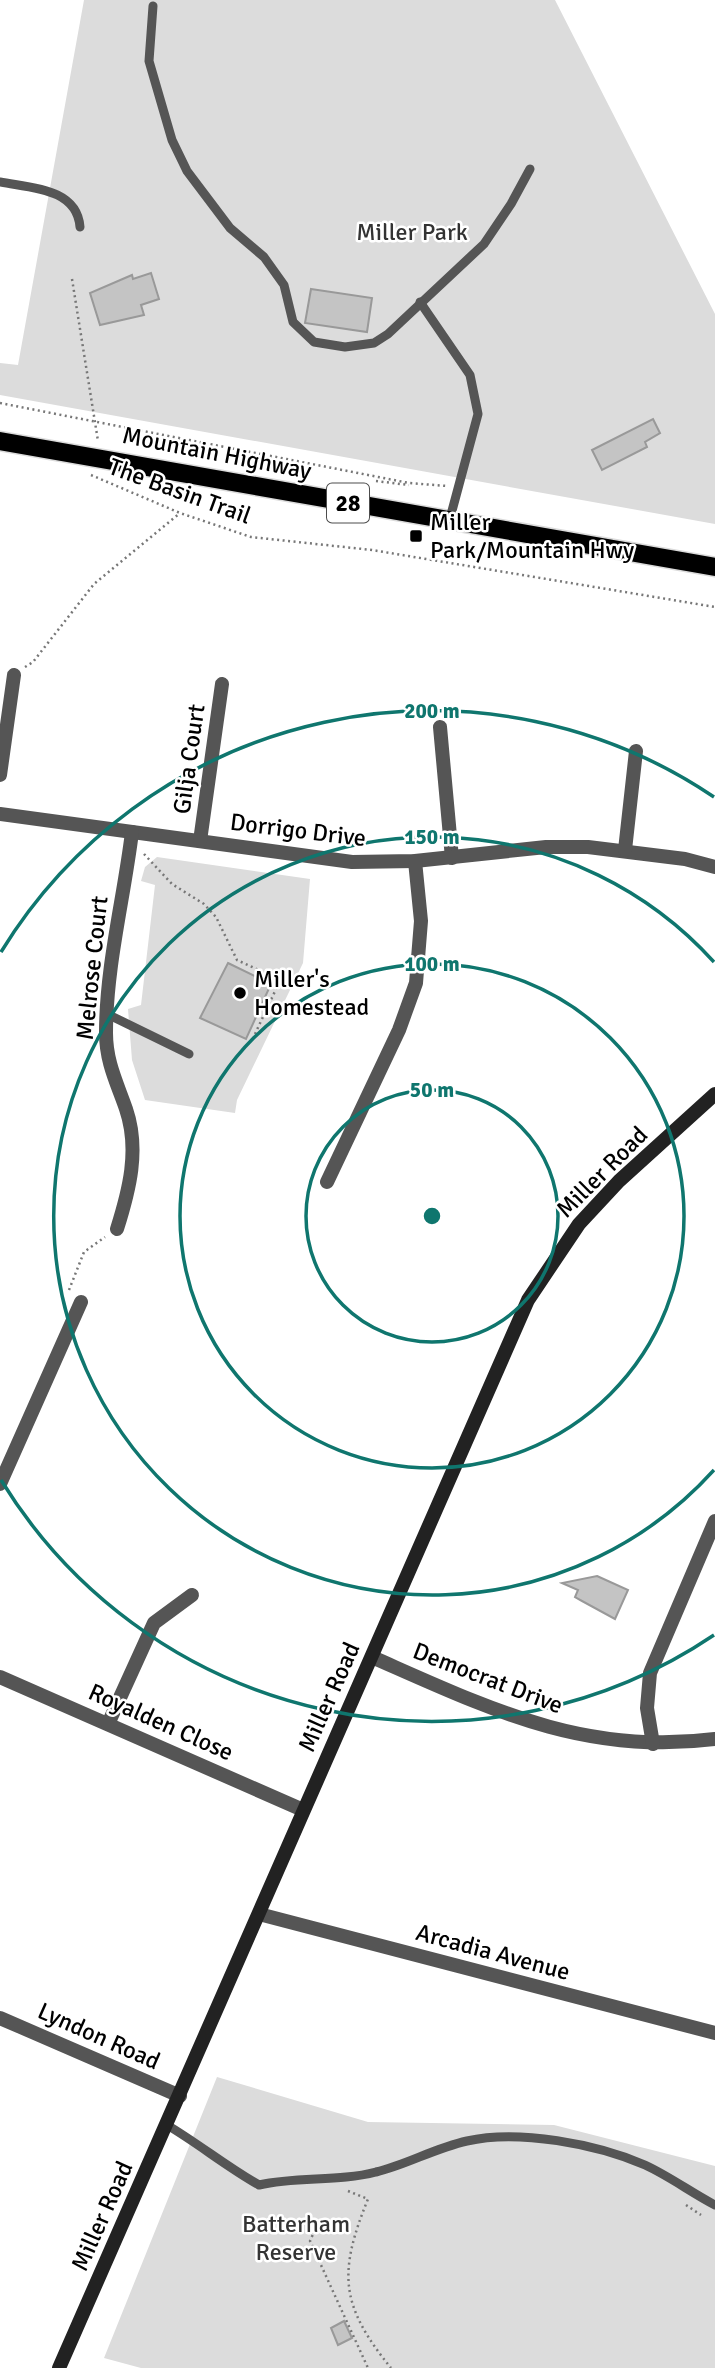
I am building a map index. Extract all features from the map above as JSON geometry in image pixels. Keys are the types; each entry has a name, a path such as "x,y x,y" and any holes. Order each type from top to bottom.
{"main road":[{"name":"Mountain Highway","path":"0,441 715,567"},
{"name":"Miller Road","path":"59,2368 528,1300 579,1224 619,1181 715,1094"}],"street":[{"path":"0,775 14,675"},
{"name":"Gilja Court","path":"200,841 222,684"},
{"path":"440,727 452,858"},
{"path":"625,850 636,751"},
{"name":"Dorrigo Drive","path":"0,814 352,862 415,861 546,847 625,850 685,859 715,867"},
{"name":"Melrose Court","path":"117,1229 131,1184 133,1140 127,1111 107,1056 107,1014 132,832"},
{"path":"327,1182 399,1030 416,983 421,920 415,861"},
{"path":"0,1484 6,1454 82,1302"},
{"path":"653,1744 647,1708 650,1673 715,1521"},
{"path":"108,1724 154,1622 192,1595"},
{"name":"Democrat Drive","path":"372,1657 529,1723 586,1737 653,1744 715,1739"},
{"name":"Royalden Close","path":"0,1676 303,1810"},
{"name":"Arcadia Avenue","path":"259,1914 715,2033"},
{"name":"Lyndon Road","path":"0,2018 180,2096"}],"lane":[{"path":"153,6 149,61 172,140 187,172 230,228 264,257 284,285 293,322 314,342 345,347 374,343 388,334 484,244 530,169"},
{"path":"0,182 58,194 79,215 80,227"},
{"path":"420,302 464,366 473,388 478,414 449,522"},
{"path":"107,1014 189,1054"},
{"path":"167,2125 208,2149 232,2169 259,2185 291,2178 338,2177 377,2172 422,2154 470,2140 511,2137 549,2140 646,2166 715,2206"}],"path":[{"path":"72,279 93,424"},
{"name":"The Basin Trail","path":"0,403 93,424 410,484"},
{"name":"The Basin Trail","path":"90,478 109,480 180,513 251,537 372,550 715,607"},
{"path":"376,481 409,487 410,484 459,487"},
{"path":"14,675 33,662 94,584 180,513"},
{"path":"144,854 172,884 204,904 216,917 237,960 278,979 255,1034"},
{"path":"67,1295 84,1252 117,1229"},
{"path":"338,2177 348,2191 368,2199 350,2246 347,2275 353,2305 363,2328 391,2368"},
{"path":"682,2202 701,2215"},
{"path":"317,2225 310,2241 368,2368"}],"green space":[{"name":"Miller Park","path":"84,0 555,0 715,314 715,524 0,395 0,363 18,365"},
{"path":"157,857 310,879 303,963 237,1100 235,1113 145,1100 132,1060 128,1009 141,1005 155,885 141,881 145,867"},
{"name":"Batterham Reserve","path":"217,2077 368,2122 554,2125 715,2166 715,2368 141,2368 104,2358"}],"building":[{"path":"151,273 159,299 141,305 144,315 100,325 90,293 132,275 133,279"},
{"path":"311,289 372,298 367,332 305,323"},
{"path":"653,419 660,433 645,442 647,447 602,470 592,450"},
{"name":"Miller's Homestead","path":"228,963 271,984 246,1039 200,1018"},
{"path":"597,1576 628,1590 615,1619 575,1597 578,1590 562,1583"},
{"path":"344,2321 352,2338 338,2345 331,2328"}],"place":[{"name":"Miller Park/Mountain Hwy","path":"416,536"},
{"name":"Miller's Homestead","path":"240,993"}]}
